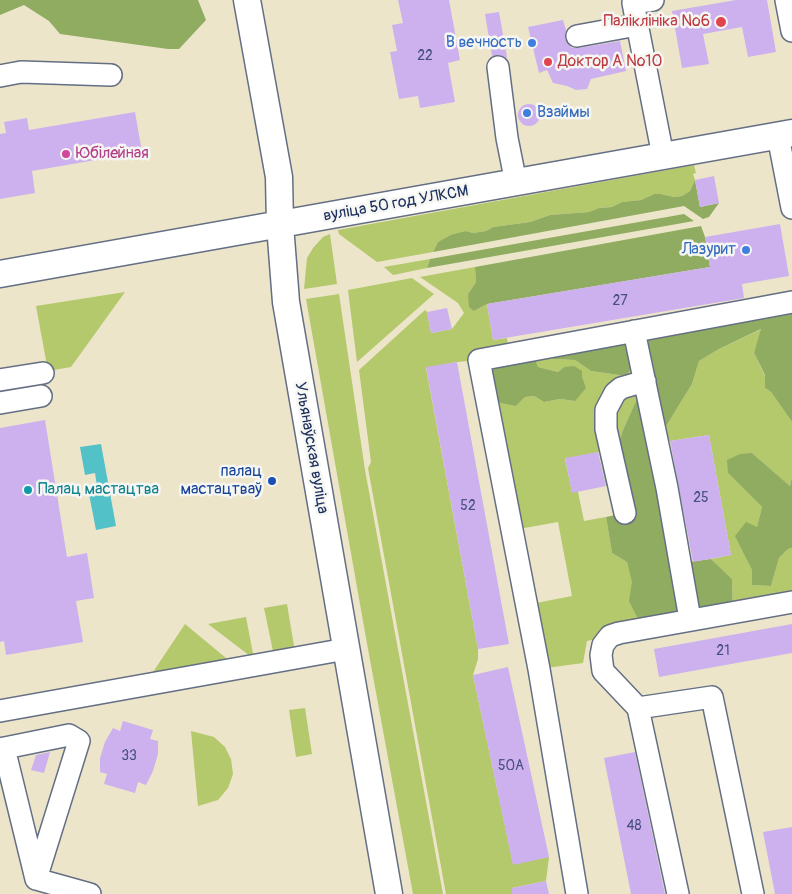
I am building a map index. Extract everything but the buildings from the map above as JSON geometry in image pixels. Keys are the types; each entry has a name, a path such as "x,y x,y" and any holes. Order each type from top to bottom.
{"main road":[{"name":"Ульянаўская вуліца","path":"247,0 279,177 280,225 286,302 389,894"},
{"name":"вуліца 50 год УЛКСМ","path":"0,274 785,135"}],"lane":[{"path":"786,0 792,31"},
{"path":"639,1 637,25 663,156"},
{"path":"577,36 637,25"},
{"path":"498,67 507,138 516,183"},
{"path":"0,76 21,72 111,75"},
{"path":"785,135 792,208"},
{"path":"577,894 539,669 479,360 792,302"},
{"path":"634,331 667,488 690,620"},
{"path":"0,380 44,374"},
{"path":"625,513 606,429 606,410 615,393 621,388 645,381"},
{"path":"0,403 41,396"},
{"path":"678,894 638,708 603,672 601,650 603,644 614,634 792,602"},
{"path":"0,711 346,649"},
{"path":"638,708 712,697 753,894"},
{"path":"69,735 79,741 37,886 2,748 69,735"},
{"path":"37,886 90,894"}],"green space":[{"path":"0,0 198,0 206,20 179,49 168,49 60,34 49,21 24,5 0,15"},
{"path":"694,165 696,173 693,174 695,180 690,191 682,196 674,197 654,194 641,200 622,202 612,207 599,208 589,212 550,215 530,222 493,227 486,231 473,233 466,231 438,242 433,252 377,262 339,234 338,230"},
{"path":"695,180 700,207 719,203 709,217 703,219 684,206 433,252 438,242 451,235 466,231 473,233 486,231 493,227 530,222 550,215 589,212 599,208 612,207 622,202 641,200 654,194 674,197 682,196 690,191"},
{"path":"684,214 694,221 427,268 430,259"},
{"path":"701,226 705,237 710,267 487,304 474,311 469,307 468,294 476,282 475,267"},
{"path":"330,234 337,284 304,289 307,258 323,237"},
{"path":"430,259 427,268 393,275 384,267"},
{"path":"475,267 476,282 468,294 474,311 487,304 493,340 507,338 516,406 525,397 534,396 544,402 560,399 575,401 564,367 558,372 538,367 534,356 528,351 554,359 575,360 591,371 626,376 631,369 645,381 623,430 613,460 618,483 606,486 599,452 565,459 572,492 578,492 584,521 606,517 612,553 627,562 646,628 587,641 583,663 539,669 526,605 572,596 558,522 513,530 479,360 426,368 478,649 478,659 473,675 513,864 549,857 546,881 512,888 513,894 446,894 368,468 371,462 359,370 425,310 431,333 452,329 464,313 458,303 420,277"},
{"path":"412,278 434,294 357,362 348,290"},
{"path":"125,292 71,367 48,371 36,306"},
{"path":"339,294 365,470 443,894 413,894 306,299"},
{"path":"792,302 792,422 771,392 765,388 765,375 754,353 761,329 699,361 692,384 657,441 680,563 711,559 732,579 733,612 646,628 636,615 629,601 632,582 627,562 612,553 606,517 625,513 613,460 623,430 645,381 631,369 626,376 591,371 575,360 554,359 544,356"},
{"path":"762,329 754,353 765,376 765,388 771,392 792,422 792,477 790,486 752,453 728,473 762,507 757,527 744,553 752,570 752,585 771,586 779,558 788,549 792,548 792,602 733,612 732,579 711,559 731,555 709,435 657,441 692,384 699,361 719,349"},
{"path":"534,356 538,367 558,372 564,367 574,366 582,371 586,388 575,401 560,399 544,402 534,396 525,397 516,406 497,402 491,386 492,371 499,364"},
{"path":"752,453 790,486 792,477 792,548 788,549 779,558 771,586 752,585 752,570 735,536 746,522 757,527 762,507 728,473 727,460 740,454"},
{"path":"287,604 295,652 274,656 264,608"},
{"path":"246,617 254,659 208,624"},
{"path":"185,624 232,663 149,678"},
{"path":"305,708 312,754 296,757 289,710"},
{"path":"191,731 214,737 225,747 231,759 233,774 228,788 218,800 198,806"}],"water":[{"path":"101,444 116,526 96,530 89,494 98,492 95,473 85,475 80,447"}],"place":[{"name":"Паліклініка №6","path":"721,22"},
{"name":"В вечность","path":"532,43"},
{"name":"Доктор А №10","path":"548,62"},
{"name":"Взаймы","path":"527,113"},
{"name":"Юбілейная","path":"66,154"},
{"name":"Лазурит","path":"746,250"},
{"name":"палац мастацтваў","path":"272,481"},
{"name":"Палац мастацтва","path":"28,490"}]}
